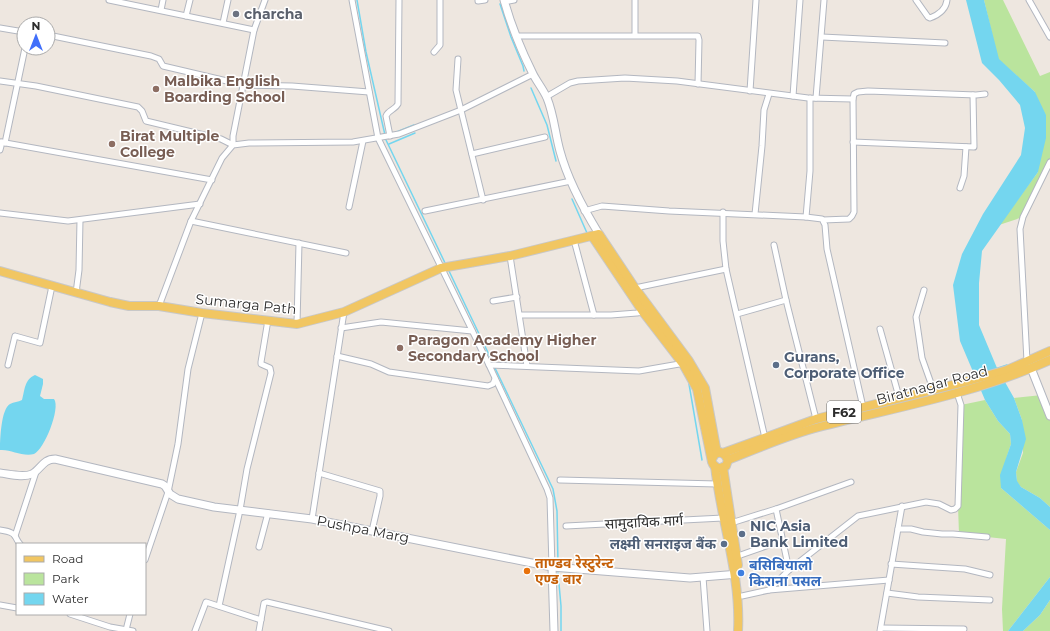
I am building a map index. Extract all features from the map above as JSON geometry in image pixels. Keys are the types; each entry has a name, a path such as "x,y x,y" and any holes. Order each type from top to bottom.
{"main road":[{"name":"Sumarga Path","path":"0,271 76,293 129,306 159,306 202,313 297,324 344,312 441,268 510,256 596,235"},
{"path":"596,235 686,362 697,389 720,460 731,523 734,557 742,596 743,631"},
{"path":"596,235 643,312 686,362"},
{"name":"Biratnagar Road","path":"1029,365 1050,351"},
{"name":"Biratnagar Road","path":"720,460 765,438 816,419 933,389 970,385 1008,374 1029,365 1050,360"},
{"name":"Biratnagar Road","path":"720,460 818,427 957,393 970,385"},
{"path":"720,460 717,484 723,518 734,557"},
{"path":"737,574 738,631"}],"street":[{"path":"109,0 254,30"},
{"path":"161,10 163,0"},
{"path":"186,16 190,0"},
{"path":"223,23 228,0"},
{"path":"159,306 191,221 222,158 234,144 233,136 254,30 265,0"},
{"path":"352,0 378,138 489,365 494,379 550,498 554,631"},
{"path":"390,136 386,116 388,112 395,108 398,104 399,0"},
{"path":"434,52 440,45 440,0"},
{"path":"478,0 484,0"},
{"path":"514,0 504,1 516,36 533,74 546,97 556,126 560,151 571,181 596,235"},
{"path":"635,0 635,35"},
{"path":"750,92 756,0"},
{"path":"792,96 800,0"},
{"path":"806,217 810,172 813,98 822,37 824,0"},
{"path":"916,0 930,18 941,11 946,5 947,0"},
{"path":"1028,0 1050,37"},
{"path":"0,28 16,31"},
{"path":"516,36 635,35 699,37 698,84"},
{"path":"56,37 151,56 159,59 163,66 244,84 369,92"},
{"path":"822,37 945,43"},
{"path":"0,150 18,84 23,56"},
{"path":"458,59 456,90 483,200"},
{"path":"0,81 138,107 146,121 222,139 234,144 331,143 363,141 399,134 461,110 533,74"},
{"path":"546,97 570,83 578,81 624,78 677,81 769,94 813,98 852,99"},
{"path":"584,210 602,206 669,211 820,217 823,220 849,219 854,212 854,142 852,99 854,94 868,91 973,95 985,94"},
{"path":"755,214 764,110 769,94"},
{"path":"854,142 974,147 973,95"},
{"path":"472,154 545,137"},
{"path":"349,207 363,141"},
{"path":"2,142 212,180"},
{"path":"960,188 964,176 966,147"},
{"path":"1050,162 1023,217 1020,229 1029,365 1050,416"},
{"path":"425,211 571,181"},
{"path":"0,214 68,221 200,204"},
{"path":"723,212 723,241 726,269 765,438"},
{"path":"76,293 79,270 80,220"},
{"path":"823,220 825,225 827,249 863,407"},
{"path":"191,221 346,253"},
{"path":"574,240 594,315"},
{"path":"297,324 299,243"},
{"path":"774,245 786,300 816,419"},
{"path":"510,256 528,366"},
{"path":"635,288 726,269"},
{"path":"8,364 15,336 40,343 52,286"},
{"path":"924,290 916,317 922,358 933,389"},
{"path":"493,301 517,297"},
{"path":"737,314 786,300"},
{"path":"312,519 344,312"},
{"path":"520,314 594,315 643,312"},
{"path":"146,557 168,492 178,444 188,369 202,313"},
{"path":"219,606 240,510 247,469 271,373 270,368 261,364 260,362 268,320"},
{"path":"341,328 381,322 472,331"},
{"path":"880,329 899,398"},
{"path":"337,356 372,364 389,372 488,386 493,384 494,379"},
{"path":"489,365 639,371 686,362"},
{"path":"769,590 789,570 858,516 926,502 939,504 952,510 958,506 961,405 957,393"},
{"name":"Pushpa Marg","path":"36,472 46,461 55,459 162,484 172,496 178,499 214,507 312,519 552,566 690,578 737,574"},
{"path":"0,472 23,476 36,472"},
{"path":"15,536 36,472"},
{"path":"319,474 380,491 381,493 372,531"},
{"path":"560,480 717,484"},
{"path":"731,523 852,482"},
{"path":"902,506 880,629 964,629"},
{"path":"776,509 789,570"},
{"path":"259,547 268,513"},
{"name":"सामुदायिक मार्ग","path":"566,526 723,518"},
{"path":"898,529 911,529 929,533 987,537"},
{"path":"0,530 12,532 19,543"},
{"path":"734,557 783,540"},
{"path":"891,564 965,569 990,575"},
{"path":"703,577 707,631"},
{"path":"742,596 769,590 889,580"},
{"path":"886,593 918,597 990,600"},
{"path":"196,631 205,603 207,602 261,620"},
{"path":"259,631 264,604 268,602 389,631"},
{"path":"0,605 16,608"},
{"path":"73,615 110,627 133,631"},
{"path":"126,630 130,615"}],"green space":[{"path":"984,0 1003,0 1040,76 1050,72 1050,162 1023,217 999,225 1038,172 1035,92 998,59"},
{"path":"1042,395 1050,416 1050,507 1040,498 1021,487 1017,482 1016,472 1023,453 1022,420 1014,398"},
{"path":"985,400 998,421 1010,434 1011,444 1007,456 1001,488 1050,530 1050,577 1008,631 1003,631 1002,609 1006,539 959,534 958,506 961,405"},
{"path":"1050,600 1050,631 1023,631 1040,615"}],"water":[{"path":"966,0 984,0 999,59 1035,92 1046,115 1046,138 1038,172 982,251 979,283 979,325 997,368 1014,398 1022,420 1026,439 1016,472 1017,481 1021,487 1040,498 1050,507 1050,530 1001,488 1000,475 1011,444 1010,434 998,421 985,400 960,341 953,285 962,254 983,214 1021,155 1025,128 1020,105 999,80 982,63"},
{"path":"35,375 43,379 40,396 44,399 54,399 56,404 47,437 38,451 34,454 30,455 0,450 3,418 7,407 10,404 22,400 27,382"},
{"path":"1050,577 1050,600 1040,615 1023,631 1008,631"}],"waterway":[{"path":"357,0 366,52 385,135"},
{"path":"500,4 524,71"},
{"path":"531,88 547,125 556,161"},
{"path":"394,133 414,125"},
{"path":"389,144 415,133"},
{"path":"386,140 446,265"},
{"path":"572,199 587,233"},
{"path":"449,271 492,361"},
{"path":"995,369 1007,365"},
{"path":"495,368 553,489 557,511 558,564"},
{"path":"689,384 702,460"},
{"path":"558,573 561,606 561,631"}],"place":[{"name":"charcha","path":"236,14"},
{"name":"Malbika English Boarding School","path":"156,89"},
{"name":"Birat Multiple College","path":"112,144"},
{"name":"Paragon Academy Higher Secondary School","path":"400,348"},
{"name":"Gurans, Corporate Office","path":"776,365"},
{"name":"NIC Asia Bank Limited","path":"742,534"},
{"name":"लक्ष्मी सनराइज बैंक","path":"724,544"},
{"name":"ताण्डव रेस्टुरेन्ट एण्ड बार","path":"527,571"},
{"name":"बसिबियालो किराना पसल","path":"741,573"}]}
